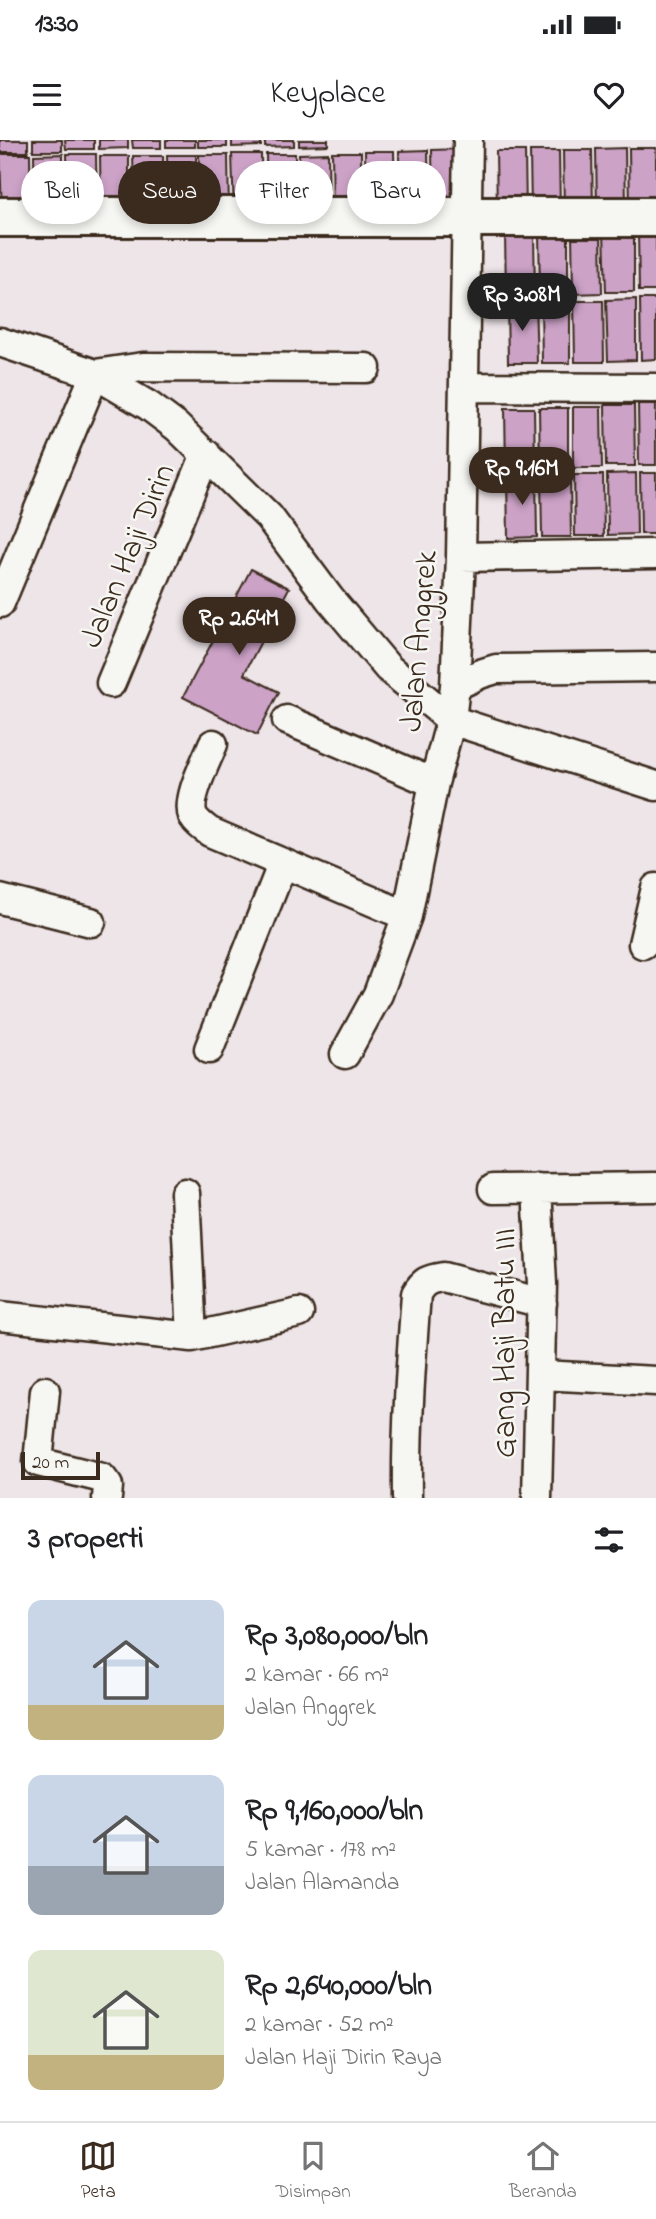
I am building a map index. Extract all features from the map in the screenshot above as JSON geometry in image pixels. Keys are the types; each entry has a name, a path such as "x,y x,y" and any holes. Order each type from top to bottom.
{"street":[{"name":"Jalan Anggrek","path":"345,1054 378,993 407,916 451,720 461,557 468,140"},
{"path":"0,217 656,217"},
{"path":"0,342 95,374 149,406 206,454 269,517 330,599 388,668 451,720 656,786"},
{"path":"95,374 143,367 366,368"},
{"path":"0,603 95,374"},
{"path":"464,387 656,388"},
{"name":"Jalan Haji Dirin","path":"111,683 206,454"},
{"path":"461,557 656,554"},
{"path":"455,686 496,669 656,667"},
{"path":"287,720 435,783"},
{"path":"213,744 191,801 195,820 210,832 407,916"},
{"path":"209,1049 283,863"},
{"path":"643,944 656,888"},
{"path":"0,899 91,922"},
{"path":"493,1189 656,1187"},
{"name":"Gang Haji Batu III","path":"537,1188 542,1303 537,1498"},
{"path":"185,1193 192,1337"},
{"path":"407,1498 406,1444 410,1368 416,1293 420,1286 428,1279 443,1278 542,1303"},
{"path":"0,1316 192,1337 299,1313"},
{"path":"541,1375 656,1381"},
{"path":"45,1391 38,1462 102,1478 108,1486 107,1498"}],"building":[{"path":"0,140 28,140 28,152 0,152"},
{"path":"33,140 62,140 62,151 33,151"},
{"path":"65,140 94,140 94,149 66,149"},
{"path":"99,140 128,140 128,148 99,149"},
{"path":"132,140 161,140 161,148 133,148"},
{"path":"166,140 195,140 195,147 166,147"},
{"path":"198,140 227,140 227,147 198,147"},
{"path":"232,140 261,140 261,146 232,147"},
{"path":"265,140 294,140 294,146 265,147"},
{"path":"299,140 328,140 328,145 299,146"},
{"path":"625,148 626,209 597,210 596,149"},
{"path":"629,148 656,148 656,208 630,209"},
{"path":"461,149 462,210 446,211 446,161 432,161 432,150"},
{"path":"428,150 428,161 399,161 399,151"},
{"path":"563,150 592,150 593,211 564,211"},
{"path":"365,151 394,151 394,161 365,161"},
{"path":"496,151 525,151 526,212 497,212"},
{"path":"530,151 559,151 560,212 531,212"},
{"path":"332,152 361,152 361,161 347,161 347,213 333,213"},
{"path":"328,153 328,161 299,161 299,154"},
{"path":"0,154 30,154 30,161 21,161 21,215 2,215"},
{"path":"63,154 63,161 34,161 34,155"},
{"path":"67,154 96,154 96,161 67,161"},
{"path":"232,154 261,154 261,161 235,161 234,215"},
{"path":"266,154 295,154 295,161 266,161"},
{"path":"167,155 196,155 196,161 167,161"},
{"path":"199,155 228,155 229,216 221,216 221,161 199,161"},
{"path":"100,156 129,156 129,161 118,161 118,217 104,217 104,161 100,161"},
{"path":"133,156 163,156 163,161 133,161"},
{"path":"638,230 656,230 656,291 639,291"},
{"path":"604,231 634,231 634,292 606,292"},
{"path":"601,232 602,293 573,294 572,233"},
{"path":"534,233 535,294 506,295 505,234"},
{"path":"539,233 568,233 568,294 540,294"},
{"path":"636,299 636,360 608,361 606,300"},
{"path":"640,299 656,299 656,359 641,360"},
{"path":"574,301 603,301 604,362 575,362"},
{"path":"507,302 535,302 537,363 508,363"},
{"path":"541,302 570,302 570,363 542,363"},
{"path":"638,404 656,404 656,465 639,465"},
{"path":"605,405 634,405 635,466 606,466"},
{"path":"573,407 601,407 602,468 573,468"},
{"path":"505,408 534,408 535,469 506,469"},
{"path":"539,408 568,408 568,469 540,469"},
{"path":"636,473 637,534 608,535 607,474"},
{"path":"640,473 656,473 656,534 641,534"},
{"path":"574,475 603,475 604,536 575,536"},
{"path":"536,476 537,537 508,538 507,477"},
{"path":"541,476 570,476 571,537 542,537"},
{"path":"251,569 289,588 244,674 279,692 257,735 183,697"}]}
